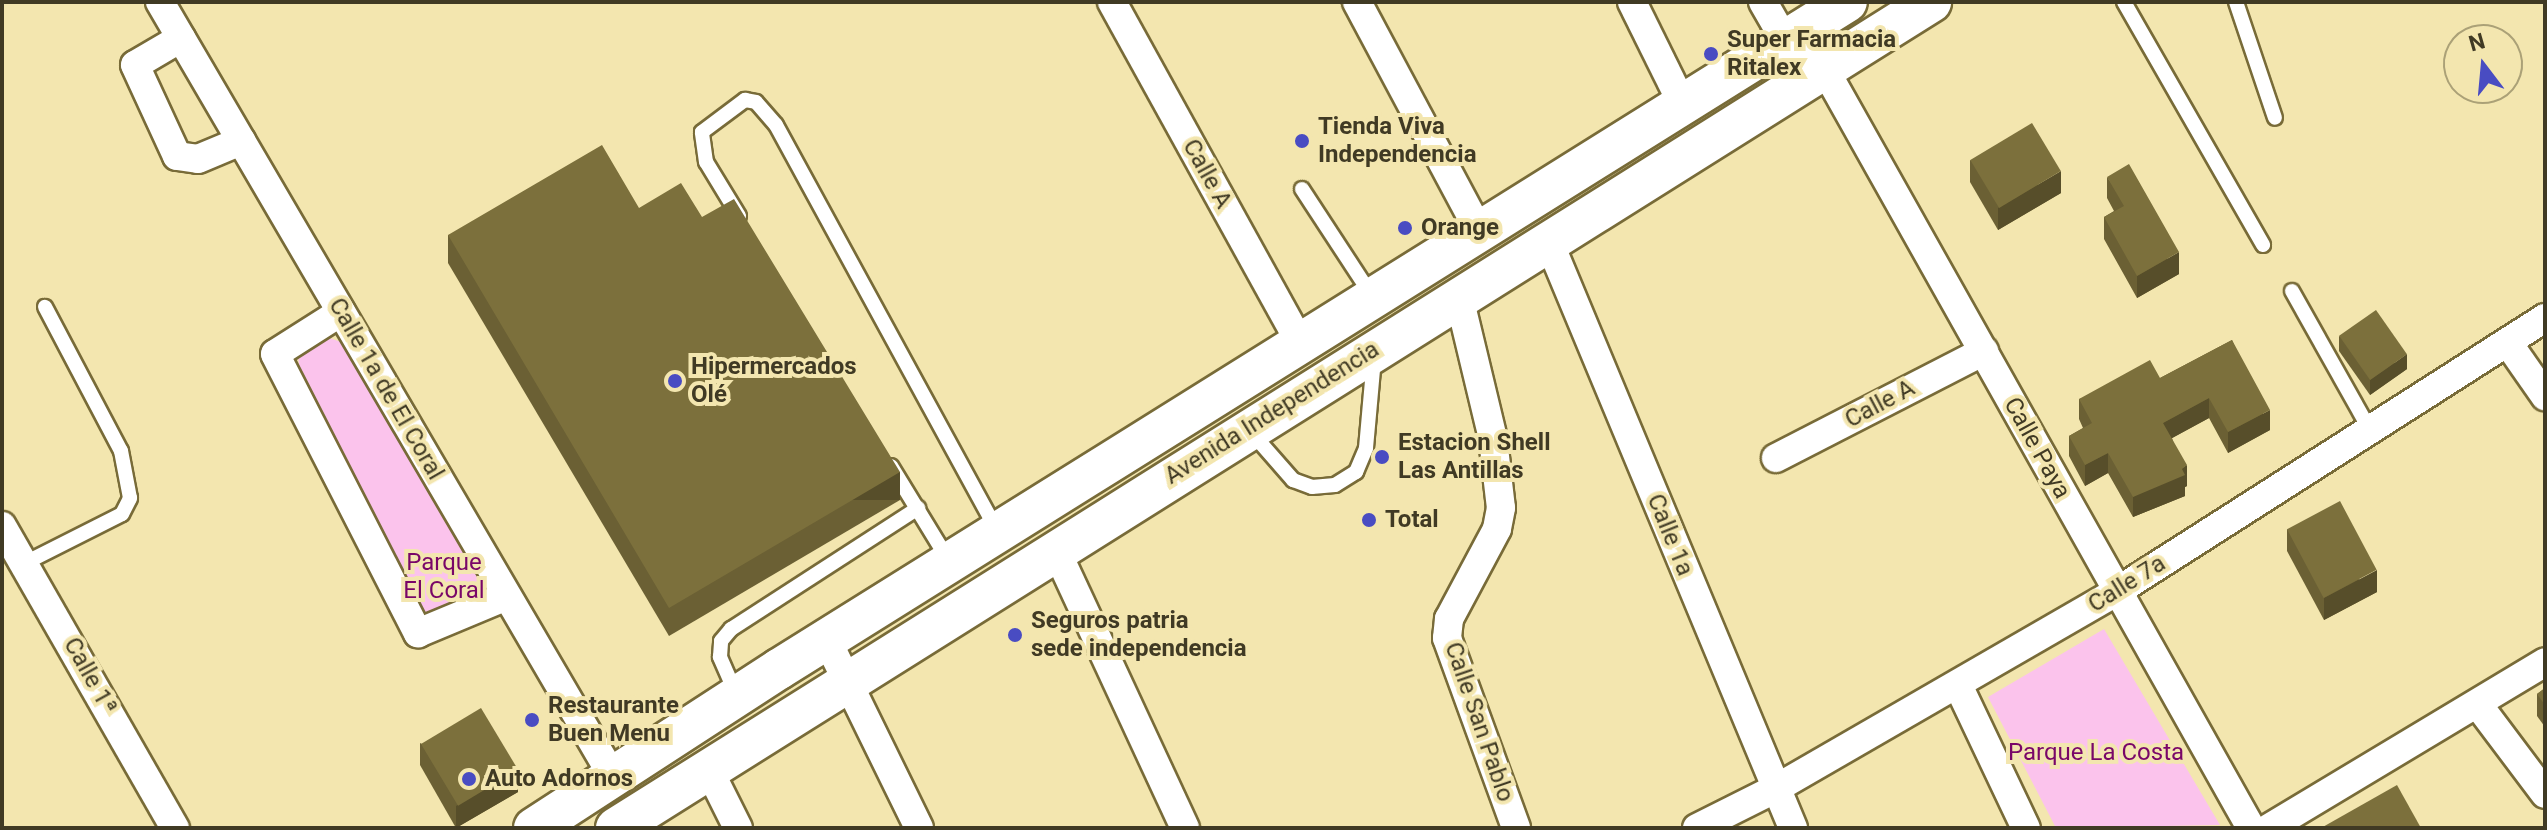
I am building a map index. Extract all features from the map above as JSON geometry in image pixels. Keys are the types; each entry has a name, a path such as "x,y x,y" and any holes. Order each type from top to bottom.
{"main road":[{"name":"Avenida Independencia","path":"534,828 737,696 1302,346 1847,2"},
{"name":"Avenida Independencia","path":"616,828 1170,477 1931,2"},
{"path":"1364,306 1375,349"},
{"path":"1148,441 1170,477"}],"street":[{"name":"Calle 1a de El Coral","path":"160,2 612,775"},
{"name":"Calle A","path":"1112,2 1302,346"},
{"path":"1357,2 1481,234"},
{"path":"1632,2 1683,105"},
{"path":"1763,2 1786,42 1824,68"},
{"path":"181,38 135,65 177,156 198,159 241,141"},
{"name":"Calle Paya","path":"1824,68 2251,828"},
{"name":"Calle 1a","path":"1549,242 1793,828"},
{"name":"Calle San Pablo","path":"1459,297 1493,439 1501,508 1497,529 1449,619 1447,638 1516,828"},
{"path":"341,312 275,354 418,633 507,596"},
{"name":"Calle 7a","path":"1697,828 1775,789 2116,592 2545,318"},
{"path":"2508,343 2545,396"},
{"name":"Calle A","path":"1776,458 1984,351"},
{"name":"Calle 1ª","path":"2,526 27,562 175,828"},
{"path":"1056,550 1185,828"},
{"path":"827,640 919,828"},
{"path":"2269,828 2479,706 2545,662"},
{"path":"1958,685 2026,828"},
{"path":"2479,706 2545,794"},
{"path":"708,768 738,828"}],"lane":[{"path":"2124,2 2263,245"},
{"path":"2236,2 2275,118"},
{"path":"746,227 706,162 702,132 722,112 745,100 756,102 776,125 999,534"},
{"path":"1302,189 1364,306"},
{"path":"2292,291 2370,430"},
{"path":"27,562 122,514 130,498 121,451 45,307"},
{"path":"1248,429 1293,480 1312,487 1335,485 1356,472 1366,448 1375,349"},
{"path":"884,454 951,563"},
{"path":"737,696 720,657 721,641 731,629 918,508"}],"green space":[{"name":"Parque El Coral","path":"324,336 341,342 488,595 432,617 424,611 299,365 298,356"},
{"name":"Parque La Costa","path":"2104,629 2220,825 2056,828 1988,697"}],"building":[{"path":"2032,123 2061,171 1999,208 1970,160"},
{"name":"Hipermercados Olé","path":"602,145 639,208 681,183 702,217 734,199 900,472 669,608 448,235"},
{"path":"2129,164 2179,252 2137,276 2104,217 2124,206 2107,177"},
{"path":"2376,310 2407,354 2370,380 2339,336"},
{"path":"2232,340 2270,410 2228,432 2209,398 2163,423 2187,465 2182,469 2185,475 2133,497 2108,453 2085,465 2069,436 2092,423 2079,399 2150,360 2160,378"},
{"path":"2340,501 2377,570 2324,598 2287,529"},
{"path":"2545,688 2545,705 2537,694"},
{"name":"Auto Adornos","path":"481,708 518,770 458,806 421,744"},
{"path":"2397,785 2421,828 2321,828"}],"place":[{"name":"Super Farmacia Ritalex","path":"1711,54"},
{"name":"Tienda Viva Independencia","path":"1302,141"},
{"name":"Orange","path":"1405,228"},
{"name":"Hipermercados Olé","path":"675,381"},
{"name":"Estacion Shell Las Antillas","path":"1382,457"},
{"name":"Total","path":"1369,520"},
{"name":"Seguros patria sede independencia","path":"1015,635"},
{"name":"Restaurante Buen Menu","path":"532,720"},
{"name":"Auto Adornos","path":"469,779"}]}
